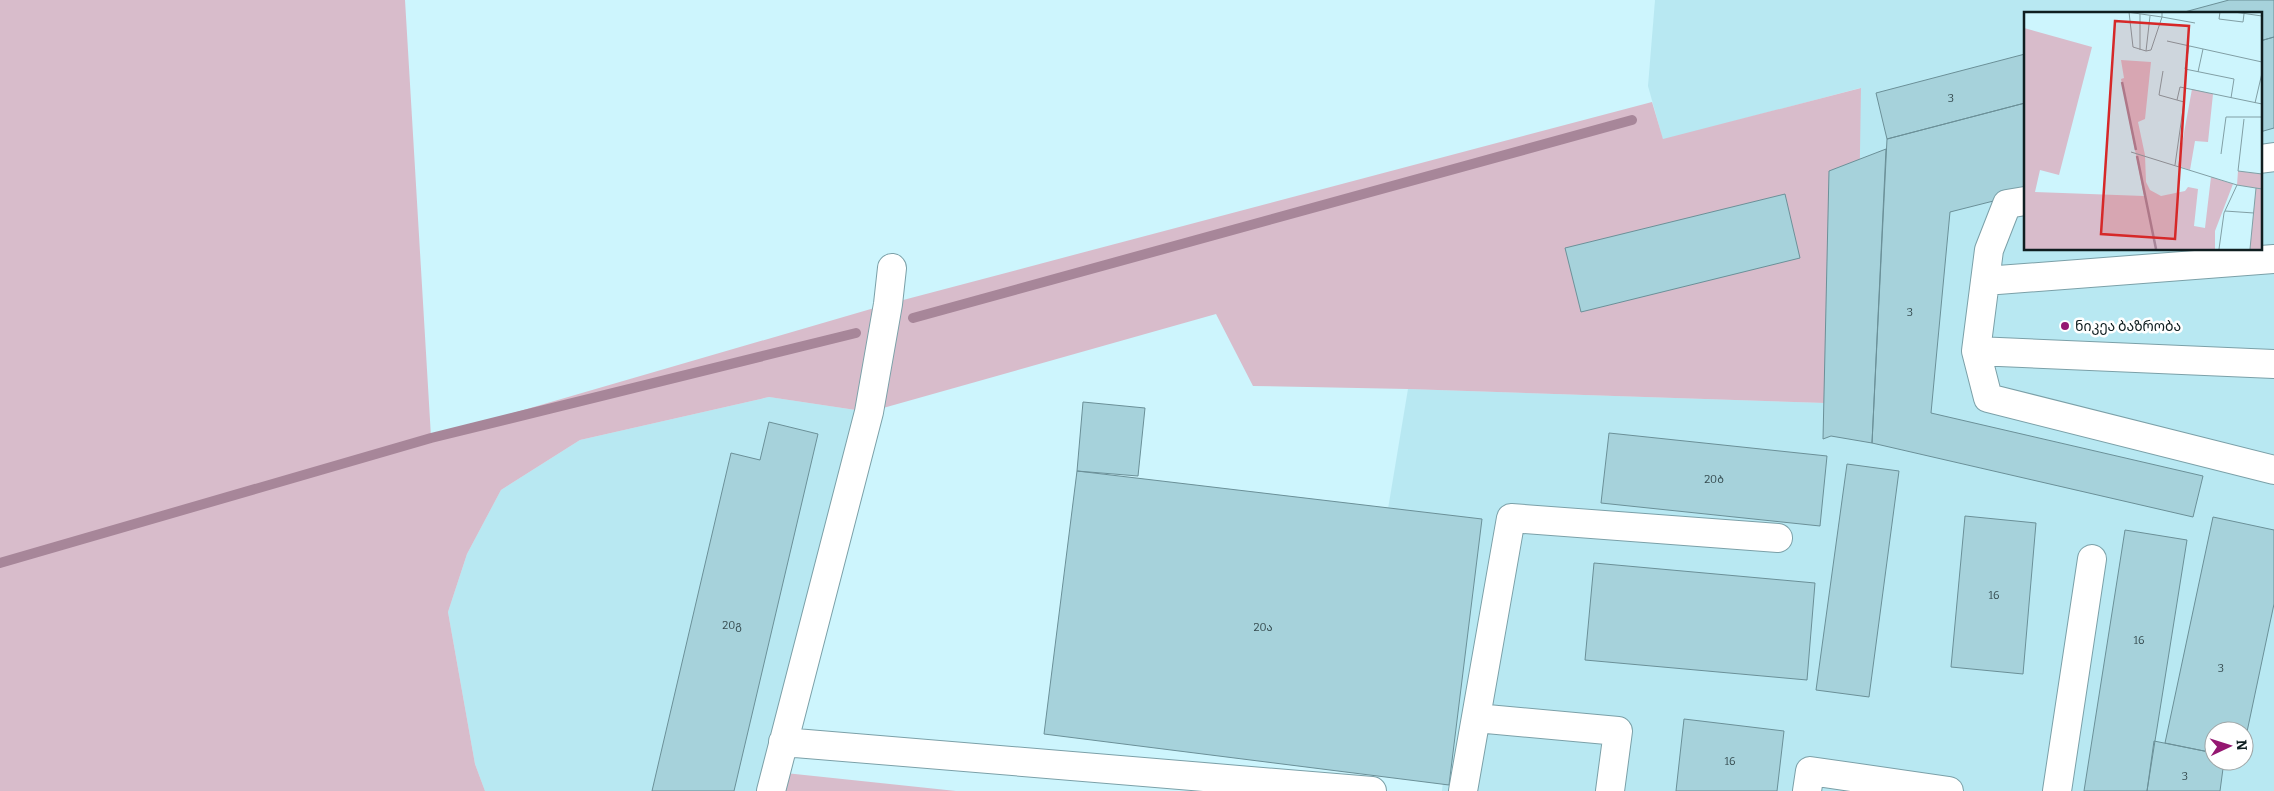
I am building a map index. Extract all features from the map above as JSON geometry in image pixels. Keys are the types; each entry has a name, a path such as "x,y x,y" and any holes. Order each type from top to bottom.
{"lane":[{"path":"2024,201 2007,204 1988,250 1976,351 1988,398 2070,417 2274,470"},
{"path":"1984,281 2274,259"},
{"path":"771,791 870,412 892,268"},
{"path":"1976,351 2274,364"},
{"path":"1464,791 1511,518 1778,538"},
{"path":"2057,791 2092,559"},
{"path":"1476,718 1618,731 1610,791"},
{"path":"783,742 1372,791"},
{"path":"1807,791 1810,771 1950,791"}],"shaded area":[{"path":"0,0 405,0 431,437 888,304 1652,102 1663,139 1861,88 1856,404 1408,389 1253,386 1216,314 869,412 769,397 580,440 501,490 467,554 448,612 475,764 485,791 0,791"},
{"path":"1655,0 2274,0 2274,791 1442,791 1467,557 1383,539 1408,389 1856,404 1860,88 1663,140 1648,86"},
{"path":"769,397 869,412 771,791 485,791 475,764 448,612 467,554 501,490 580,440"},
{"path":"776,772 956,791 771,791"}],"building":[{"path":"2229,0 2274,0 2274,37 2262,40 2262,12 2184,12"},
{"path":"2274,37 2274,128 2262,131 2262,40"},
{"path":"2024,54 2024,103 1887,139 1876,93"},
{"path":"2024,103 2024,193 1950,212 1931,413 2203,476 2193,517 1872,443 1887,139"},
{"path":"1886,149 1872,443 1831,436 1823,439 1829,171"},
{"path":"1785,194 1800,258 1581,312 1565,248"},
{"path":"1083,402 1145,408 1138,476 1077,471"},
{"path":"769,422 818,434 734,791 652,791 731,453 760,460"},
{"path":"1609,433 1827,456 1820,526 1601,503"},
{"path":"1847,464 1899,471 1869,697 1816,690"},
{"path":"1077,471 1482,519 1449,785 1044,734"},
{"path":"1965,516 2036,523 2023,674 1951,667"},
{"path":"2213,517 2274,530 2274,604 2249,721 2204,721 2204,751 2165,743"},
{"path":"2125,530 2187,540 2147,791 2084,791"},
{"path":"1594,563 1815,583 1807,680 1585,660"},
{"path":"1684,719 1784,731 1777,791 1676,791"},
{"path":"2154,741 2204,751 2204,771 2223,771 2220,791 2147,791"}],"waterway":[{"path":"913,318 1632,120"},
{"path":"0,563 431,438 856,333"}],"place":[{"name":"ნიკეა ბაზრობა","path":"2065,326"}]}
